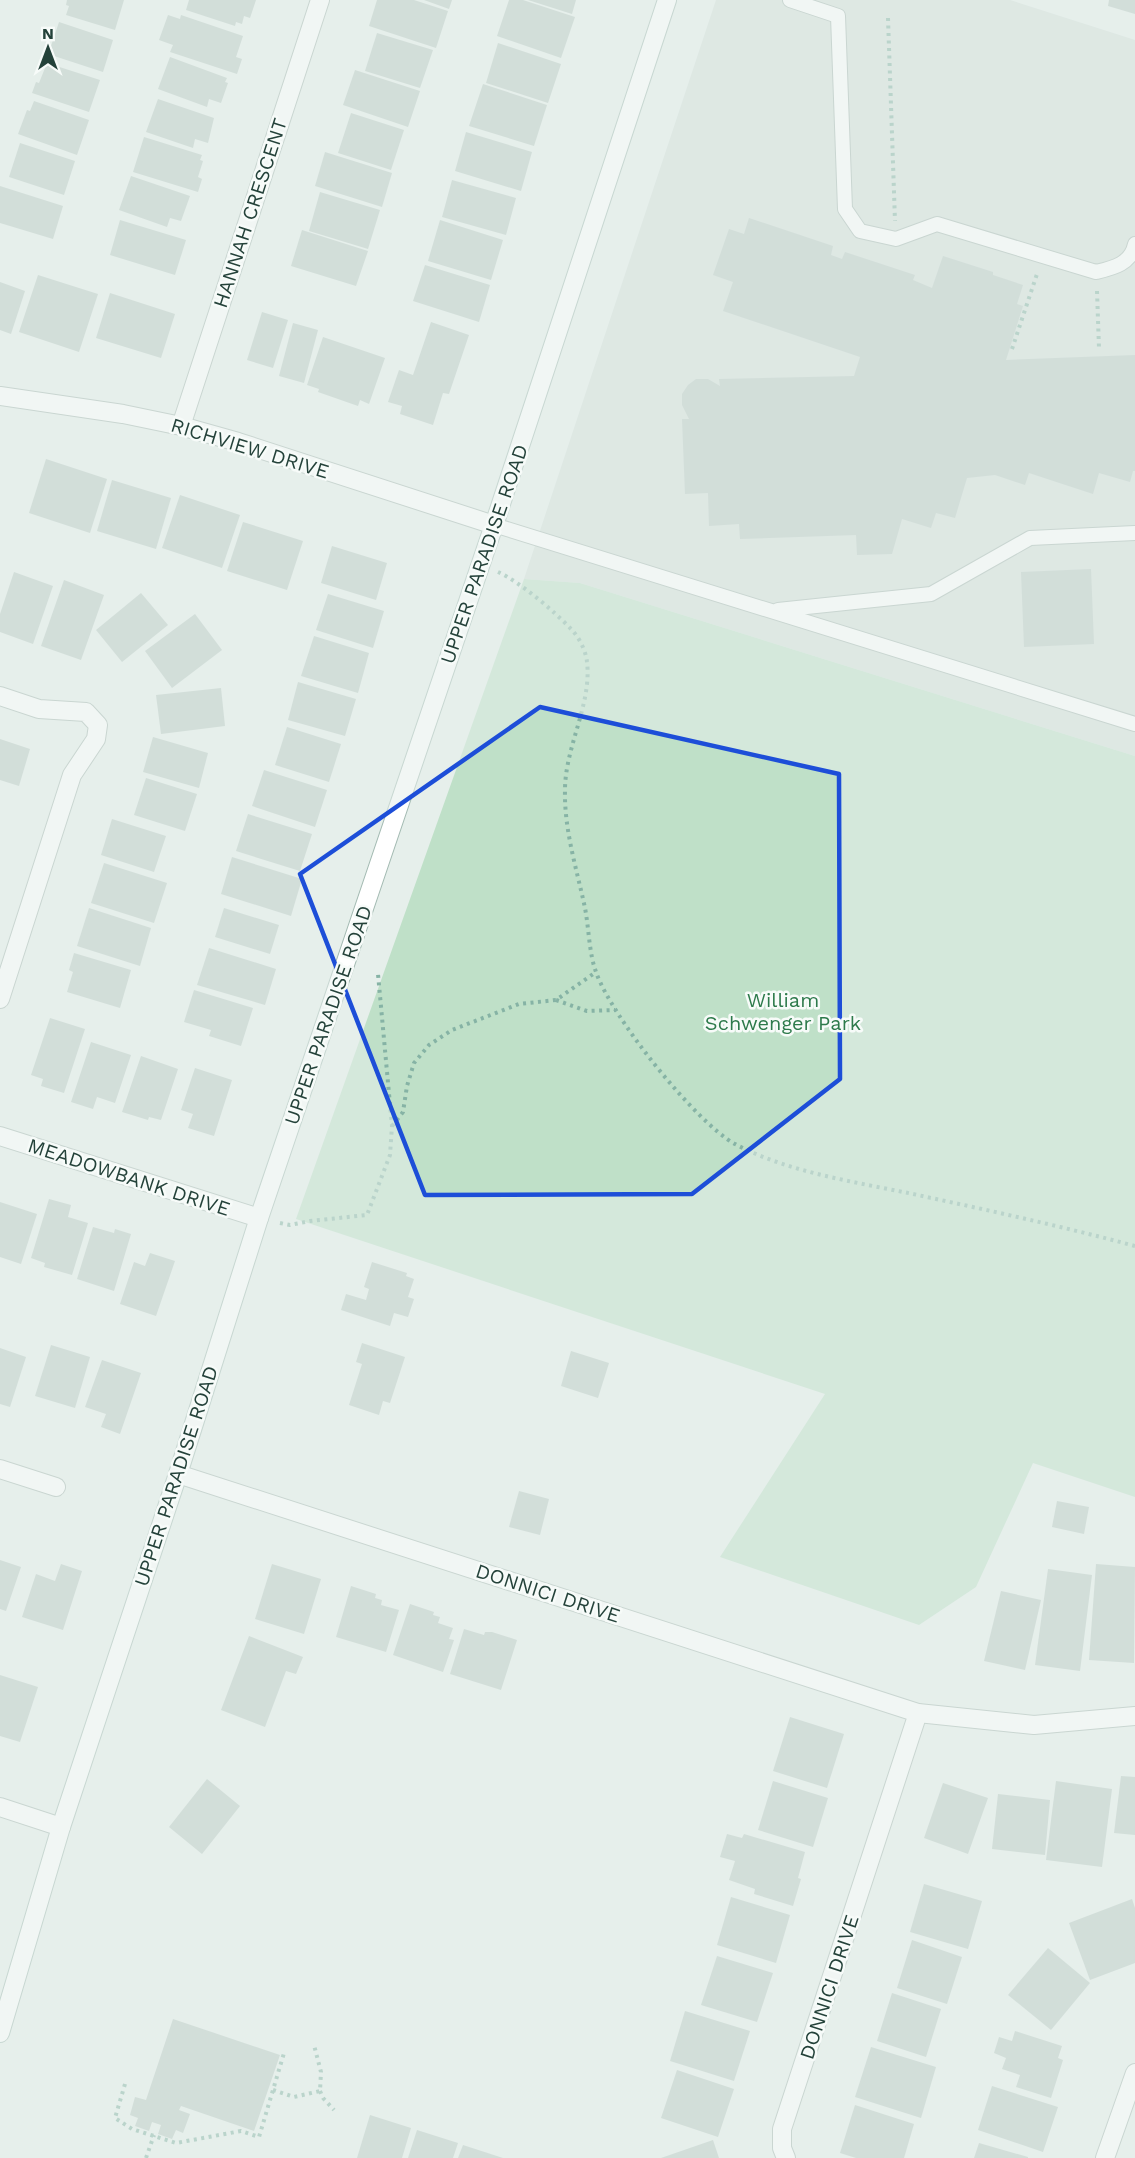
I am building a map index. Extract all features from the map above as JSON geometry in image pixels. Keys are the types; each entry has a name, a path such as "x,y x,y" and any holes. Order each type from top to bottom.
{"street":[{"name":"HANNAH CRESCENT","path":"181,426 320,0"},
{"name":"UPPER PARADISE ROAD","path":"0,2033 61,1827 178,1474 259,1218 481,565 667,0"},
{"name":"RICHVIEW DRIVE","path":"0,396 123,414 181,426 238,442 494,525"},
{"path":"0,696 39,709 86,712 98,725 96,739 72,776 0,999"},
{"name":"MEADOWBANK DRIVE","path":"0,1136 259,1218"},
{"path":"0,1469 56,1488"},
{"name":"DONNICI DRIVE","path":"178,1474 918,1713 1034,1725 1135,1716"},
{"name":"DONNICI DRIVE","path":"786,2158 782,2148 783,2129 918,1713"},
{"path":"0,1807 61,1827"},
{"path":"1105,2158 1135,2073"}],"lane":[{"path":"790,0 838,16 845,209 860,231 896,239 937,224 1096,272 1118,267 1133,253 1135,244"},
{"path":"494,525 1135,724"},
{"path":"773,611 931,594 1030,537 1135,533"}],"path":[{"path":"888,18 896,239"},
{"path":"1012,349 1043,256"},
{"path":"1096,272 1100,348"},
{"path":"481,565 507,576 572,630 582,644 587,662 586,695 569,753 565,791 569,829 596,972 615,1010 636,1040 701,1116 733,1143 777,1162 840,1178 1049,1223 1135,1246"},
{"path":"556,1000 596,972"},
{"path":"259,1218 290,1225 367,1215 390,1155 392,1125 378,974"},
{"path":"392,1125 403,1112 414,1063 429,1045 452,1030 519,1004 556,1000 587,1011 615,1010"},
{"path":"314,2045 321,2072 320,2091 334,2110"},
{"path":"125,2084 115,2118 132,2129 176,2143 242,2131 259,2137 284,2053"},
{"path":"273,2090 294,2097 320,2091"},
{"path":"146,2158 153,2135"}],"highlighted area":[{"path":"540,707 839,774 840,1079 692,1194 425,1195 300,874"}],"shaded area":[{"path":"716,0 1010,0 1135,40 1135,756 580,583 524,579"}],"green space":[{"name":"William Schwenger Park","path":"524,579 580,583 1135,756 1135,1497 1033,1463 976,1587 919,1625 720,1557 825,1394 296,1219"}],"building":[{"path":"67,0 124,0 115,30 66,15 69,6 66,5"},
{"path":"189,0 256,0 250,18 244,16 242,24 236,22 235,26 186,10"},
{"path":"377,0 414,0 448,11 436,48 369,26"},
{"path":"424,0 452,0 449,9"},
{"path":"509,0 523,0 575,17 561,58 497,36"},
{"path":"528,0 576,0 572,14"},
{"path":"1109,0 1135,0 1135,14 1108,6"},
{"path":"168,15 180,19 181,15 243,36 236,57 242,59 237,74 170,52 173,45 159,40"},
{"path":"59,22 113,40 103,72 51,55 53,49 50,49"},
{"path":"377,33 433,50 420,88 365,71"},
{"path":"498,43 561,64 548,103 486,83"},
{"path":"170,57 227,78 225,82 228,83 221,103 209,99 207,107 158,89"},
{"path":"47,63 100,80 89,112 32,93"},
{"path":"355,70 420,91 408,127 343,105"},
{"path":"483,84 547,105 534,146 469,126"},
{"path":"158,99 214,118 208,143 195,139 193,148 146,132"},
{"path":"34,101 89,120 77,155 18,134 27,110 30,111"},
{"path":"351,113 404,130 391,170 338,153"},
{"path":"466,132 532,152 521,191 455,171"},
{"path":"144,137 202,155 200,160 203,161 198,177 202,179 198,192 133,172"},
{"path":"20,143 75,161 64,195 9,177"},
{"path":"325,152 392,173 382,207 315,186"},
{"path":"131,176 190,196 181,221 170,218 167,227 119,210"},
{"path":"452,180 516,198 506,235 442,217"},
{"path":"0,186 63,206 53,239 0,223"},
{"path":"320,192 380,210 368,249 309,231"},
{"path":"749,218 833,246 831,255 842,259 845,252 915,275 913,280 932,288 943,256 993,272 993,275 1023,285 1017,304 1023,306 1006,360 1135,355 1135,471 1133,471 1130,482 1099,473 1093,494 1029,473 1025,485 995,475 967,478 955,518 936,513 931,528 902,519 892,554 857,555 856,535 740,539 739,524 709,526 708,493 685,494 682,419 689,419 682,405 682,394 688,385 696,379 708,379 720,386 719,379 854,376 860,357 723,311 733,282 713,275 729,229 744,234"},
{"path":"120,220 186,240 175,275 110,255"},
{"path":"440,220 503,240 491,280 428,261"},
{"path":"302,230 368,251 356,286 291,266"},
{"path":"425,265 490,285 479,322 413,301"},
{"path":"38,275 98,294 79,352 19,332"},
{"path":"0,282 25,291 11,334 0,330"},
{"path":"110,293 175,314 161,358 96,338"},
{"path":"262,312 288,320 273,368 247,360"},
{"path":"431,322 469,335 449,394 443,393 433,425 400,414 402,406 388,402 399,370 413,375"},
{"path":"293,323 318,330 304,383 279,376"},
{"path":"323,337 385,358 369,404 360,400 358,406 318,392 319,389 307,385"},
{"path":"46,459 107,479 90,533 29,513"},
{"path":"112,480 171,498 156,549 97,531"},
{"path":"180,495 240,515 222,568 162,548"},
{"path":"243,522 303,541 287,590 227,571"},
{"path":"332,546 387,563 376,600 321,583"},
{"path":"1091,569 1094,644 1024,647 1021,572"},
{"path":"14,572 53,586 33,644 0,632 0,614"},
{"path":"64,580 104,595 81,660 41,646"},
{"path":"141,593 168,625 122,662 96,630"},
{"path":"328,594 384,611 373,648 316,630"},
{"path":"195,614 222,650 172,688 145,651"},
{"path":"314,636 369,653 358,693 301,676"},
{"path":"298,682 356,699 345,736 288,720"},
{"path":"221,688 225,726 161,734 156,695"},
{"path":"287,727 341,744 329,782 275,765"},
{"path":"153,737 208,753 199,788 143,772"},
{"path":"0,739 30,749 19,786 0,780"},
{"path":"264,770 327,790 315,827 252,806"},
{"path":"146,778 197,794 185,831 134,815"},
{"path":"248,814 312,834 300,871 236,851"},
{"path":"112,819 166,836 154,872 101,855"},
{"path":"232,857 302,879 291,916 221,894"},
{"path":"104,863 167,883 154,923 91,903"},
{"path":"89,908 151,928 140,966 77,946"},
{"path":"224,908 279,925 270,954 215,937"},
{"path":"209,948 276,969 265,1005 197,985"},
{"path":"74,953 131,970 120,1008 67,992 73,972 69,970"},
{"path":"194,990 253,1008 241,1046 209,1036 211,1030 184,1022"},
{"path":"50,1018 85,1029 64,1093 41,1086 43,1079 31,1075"},
{"path":"91,1042 131,1055 115,1103 97,1097 93,1109 71,1102"},
{"path":"141,1056 178,1069 161,1120 149,1117 148,1120 122,1112"},
{"path":"195,1068 232,1080 214,1136 188,1128 193,1114 181,1110"},
{"path":"49,1199 71,1205 68,1217 88,1223 72,1275 44,1267 45,1263 31,1258"},
{"path":"0,1202 37,1214 21,1264 0,1257"},
{"path":"93,1227 114,1233 115,1229 131,1234 114,1291 77,1279"},
{"path":"150,1253 175,1261 156,1316 120,1304 134,1262 145,1266"},
{"path":"372,1262 407,1273 406,1276 414,1279 408,1297 414,1299 408,1317 394,1313 390,1326 341,1310 346,1294 366,1300 369,1289 364,1287"},
{"path":"362,1343 405,1357 390,1403 383,1401 379,1415 349,1405 362,1364 356,1362"},
{"path":"51,1345 90,1357 75,1408 35,1396"},
{"path":"0,1348 26,1357 10,1407 0,1404"},
{"path":"571,1351 609,1363 598,1398 561,1386"},
{"path":"102,1360 141,1373 120,1434 101,1427 106,1414 85,1407"},
{"path":"519,1491 549,1499 540,1535 509,1527"},
{"path":"1057,1501 1089,1507 1084,1534 1052,1527"},
{"path":"0,1560 21,1567 6,1611 0,1609"},
{"path":"61,1564 82,1571 63,1630 22,1617 36,1574 55,1581"},
{"path":"272,1564 321,1579 304,1634 255,1619"},
{"path":"1096,1564 1135,1567 1134,1663 1089,1660"},
{"path":"1048,1569 1092,1575 1080,1671 1035,1665"},
{"path":"351,1586 376,1594 375,1598 382,1600 381,1605 399,1610 386,1652 336,1637"},
{"path":"1001,1591 1041,1600 1025,1670 984,1661"},
{"path":"410,1604 434,1612 433,1615 440,1617 438,1623 453,1628 449,1639 454,1640 443,1672 393,1655"},
{"path":"464,1629 484,1635 485,1632 492,1632 517,1640 501,1690 450,1674"},
{"path":"249,1636 303,1657 296,1674 286,1671 265,1727 221,1710"},
{"path":"0,1675 38,1687 20,1742 0,1736"},
{"path":"790,1717 844,1734 827,1788 773,1771"},
{"path":"1121,1776 1135,1777 1135,1835 1114,1833"},
{"path":"207,1779 240,1806 202,1854 169,1827"},
{"path":"773,1781 828,1798 813,1847 758,1830"},
{"path":"1056,1781 1112,1789 1102,1867 1046,1860"},
{"path":"943,1783 988,1798 968,1854 924,1838"},
{"path":"998,1794 1050,1800 1045,1855 992,1849"},
{"path":"727,1834 742,1838 744,1834 805,1852 798,1878 801,1879 793,1906 754,1894 755,1889 729,1880 735,1861 720,1857"},
{"path":"924,1884 982,1901 968,1949 910,1932"},
{"path":"731,1897 790,1915 776,1963 717,1945"},
{"path":"1132,1899 1135,1908 1135,1963 1090,1980 1069,1923"},
{"path":"912,1940 962,1957 947,2004 897,1988"},
{"path":"1048,1948 1090,1983 1051,2030 1008,1995"},
{"path":"717,1956 773,1973 757,2022 701,2005"},
{"path":"892,1993 941,2009 926,2057 877,2041"},
{"path":"685,2011 750,2031 734,2081 670,2061"},
{"path":"173,2019 280,2055 254,2131 181,2106 179,2110 190,2114 183,2133 176,2130 172,2139 158,2134 161,2125 152,2122 149,2131 135,2126 138,2118 130,2115 135,2097 146,2100"},
{"path":"1015,2031 1062,2046 1058,2058 1063,2060 1051,2098 1016,2087 1020,2075 1002,2069 1006,2058 994,2053 999,2037 1012,2041"},
{"path":"871,2047 936,2067 921,2118 855,2097"},
{"path":"677,2070 734,2089 718,2137 661,2118"},
{"path":"992,2086 1058,2107 1043,2152 978,2130"},
{"path":"855,2105 914,2124 904,2158 856,2158 840,2153"},
{"path":"370,2115 411,2128 402,2158 357,2158"},
{"path":"417,2130 458,2143 453,2158 408,2158"},
{"path":"713,2140 719,2158 661,2158"},
{"path":"979,2143 1028,2157 1028,2158 974,2158"},
{"path":"463,2145 503,2158 458,2158"}]}
